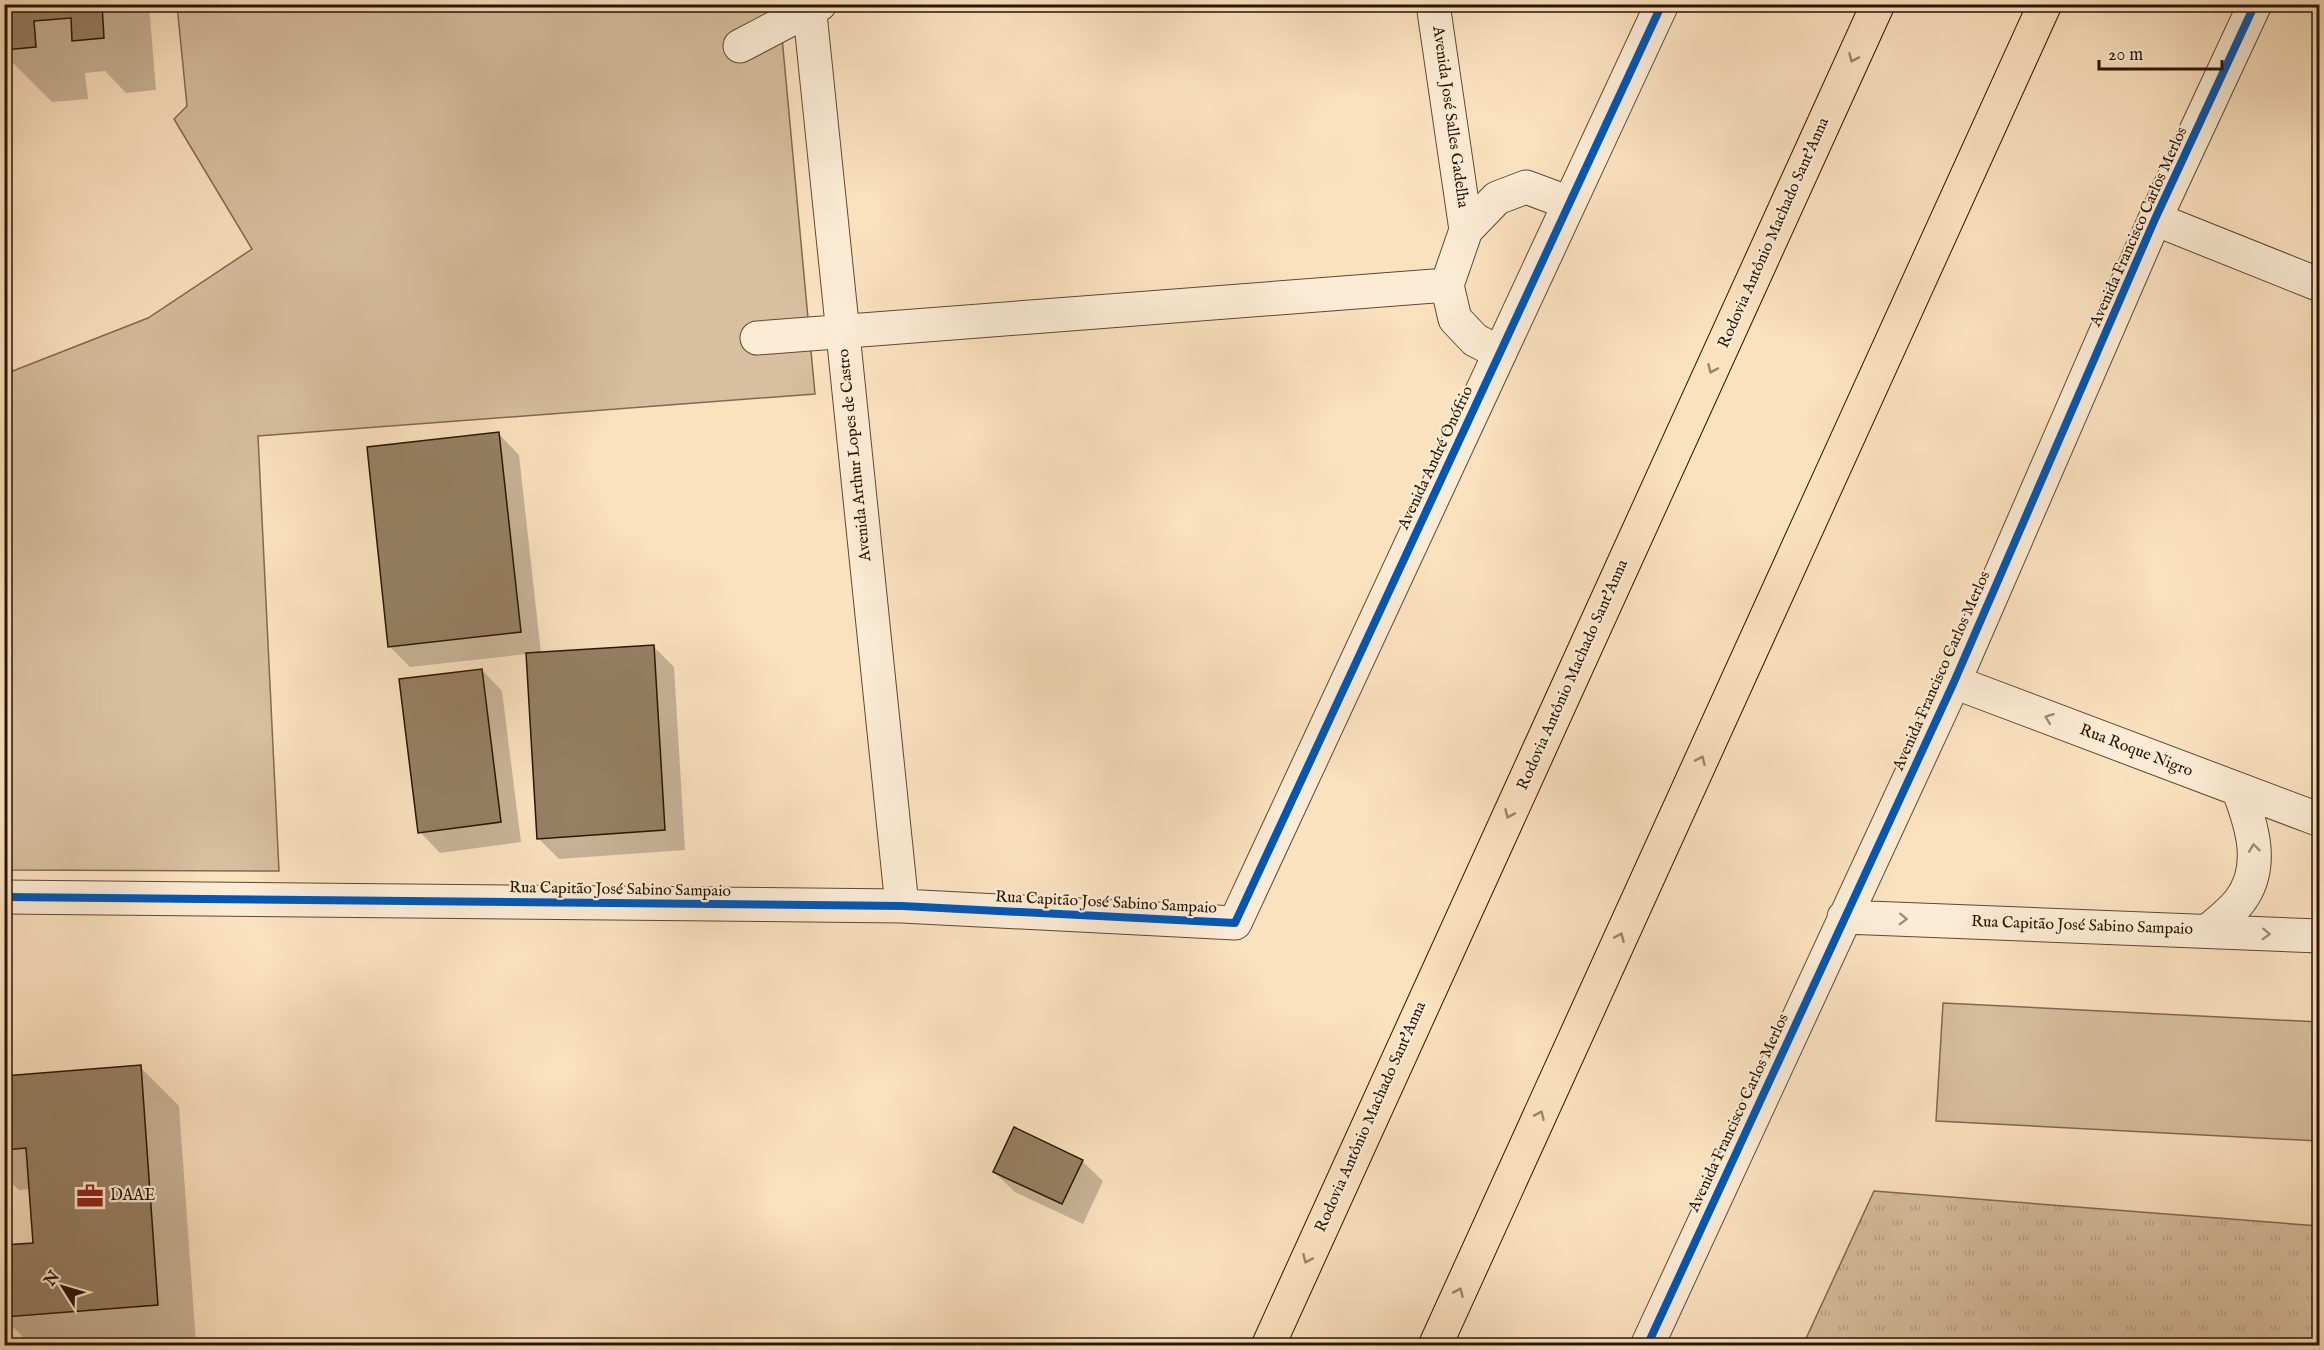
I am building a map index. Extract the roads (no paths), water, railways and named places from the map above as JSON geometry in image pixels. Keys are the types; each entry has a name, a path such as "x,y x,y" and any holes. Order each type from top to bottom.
{"highway":[{"name":"Rodovia Antônio Machado Sant'Anna","path":"1268,1346 1878,4"},
{"path":"1435,1346 2044,4"}],"street":[{"name":"Avenida José Salles Gadelha","path":"1433,4 1466,230"},
{"name":"Avenida André Onófrio","path":"1235,923 1662,4"},
{"name":"Avenida Francisco Carlos Merlos","path":"1647,1346 1953,682 2155,219 2255,4"},
{"path":"740,46 813,6"},
{"name":"Avenida Arthur Lopes de Castro","path":"813,6 843,332 902,906"},
{"path":"1500,353 1475,339 1455,319 1447,285 1466,230 1497,198 1526,188 1569,203"},
{"path":"1460,190 1497,198"},
{"path":"2155,219 2319,285"},
{"path":"757,338 1447,285"},
{"name":"Rua Roque Nigro","path":"1953,682 2319,820"},
{"path":"2208,931 2240,901 2256,864 2251,822 2238,789"},
{"name":"Rua Capitão José Sabino Sampaio","path":"4,897 902,906 1235,923"},
{"name":"Rua Capitão José Sabino Sampaio","path":"1844,917 2319,936"}],"place":[{"name":"DAAE","path":"90,1196"}]}
